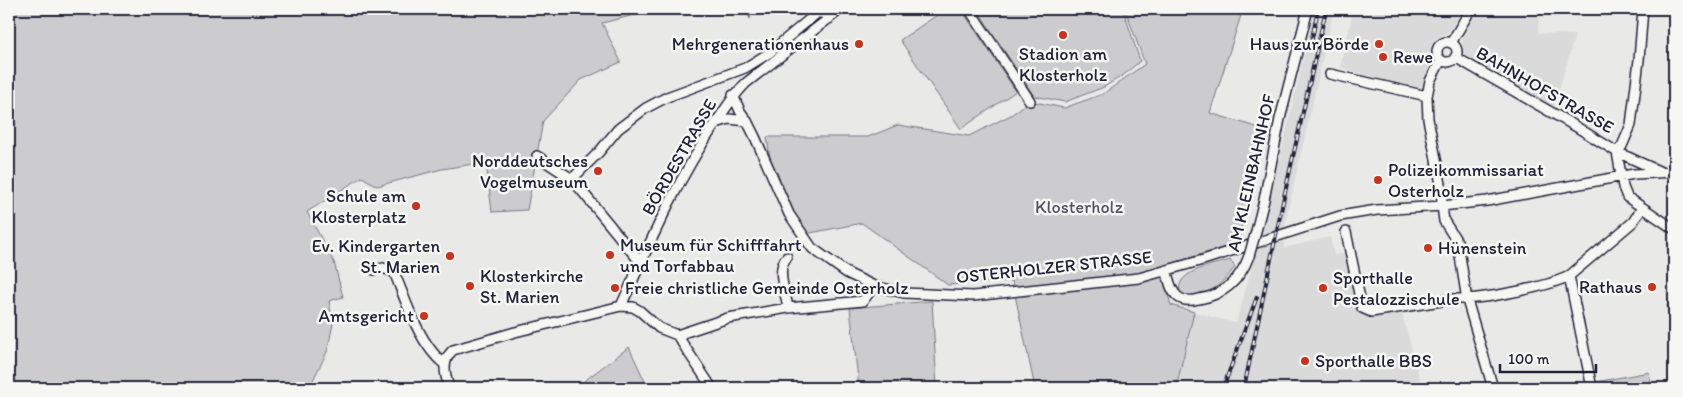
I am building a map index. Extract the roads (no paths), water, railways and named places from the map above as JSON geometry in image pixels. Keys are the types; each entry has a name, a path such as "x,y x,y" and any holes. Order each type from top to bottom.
{"street":[{"name":"BÖRDESTRASSE","path":"620,306 676,189 734,95 746,83 841,9"},
{"path":"969,9 1030,100"},
{"name":"AM KLEINBAHNHOF","path":"1166,270 1173,291 1178,298 1190,301 1222,292 1238,276 1249,256 1264,200 1280,119 1308,9"},
{"path":"1471,9 1452,43 1443,42 1438,47 1437,53 1441,60 1430,81 1427,96 1428,119 1440,184 1444,221 1458,243 1467,300 1492,388"},
{"path":"1617,152 1622,146 1631,125 1643,9"},
{"path":"572,179 599,152 618,129 646,108 667,97 745,68 769,53 817,13 823,13 829,18"},
{"name":"BAHNHOFSTRASSE","path":"1441,60 1448,61 1455,56 1456,49 1452,43"},
{"name":"BAHNHOFSTRASSE","path":"1455,56 1590,134 1617,152 1661,172"},
{"path":"1330,74 1427,96"},
{"name":"OSTERHOLZER STRASSE","path":"734,95 789,214 812,248 847,273 874,286 904,293 973,296 1138,278 1340,216 1377,210 1488,201 1621,176"},
{"path":"716,122 729,119 747,121"},
{"name":"BAHNHOFSTRASSE","path":"1617,152 1621,176 1674,172"},
{"path":"537,156 572,179 641,263"},
{"path":"1621,176 1627,197 1674,229"},
{"path":"1346,232 1362,308 1371,312 1454,299 1467,300 1561,280 1569,276 1633,222 1642,208"},
{"path":"787,257 782,262 782,286 786,294 788,308"},
{"path":"374,270 383,268 394,272 425,343 444,364"},
{"path":"1569,276 1592,388"},
{"path":"677,335 728,318 788,308 862,301 874,286"},
{"path":"449,388 444,364 448,355 461,347 620,306 633,307 640,310 659,328 677,335 712,388"}],"waterway":[{"path":"747,9 750,18"}],"railway":[{"path":"1311,43 1318,9"},
{"path":"1244,388 1326,9"},
{"path":"1223,388 1257,297"}],"place":[{"name":"Stadion am Klosterholz","path":"1063,35"},
{"name":"Mehrgenerationenhaus","path":"859,44"},
{"name":"Haus zur Börde","path":"1379,44"},
{"name":"Rewe","path":"1383,57"},
{"name":"Norddeutsches Vogelmuseum","path":"598,171"},
{"name":"Polizeikommissariat Osterholz","path":"1378,180"},
{"name":"Schule am Klosterplatz","path":"416,206"},
{"name":"Hünenstein","path":"1428,248"},
{"name":"Museum für Schifffahrt und Torfabbau","path":"610,255"},
{"name":"Ev. Kindergarten St. Marien","path":"450,256"},
{"name":"Klosterkirche St. Marien","path":"470,286"},
{"name":"Rathaus","path":"1652,287"},
{"name":"Freie christliche Gemeinde Osterholz","path":"615,288"},
{"name":"Sporthalle Pestalozzischule","path":"1323,288"},
{"name":"Amtsgericht","path":"424,316"},
{"name":"Sporthalle BBS","path":"1305,361"}],"park label":[{"name":"Klosterholz","path":"1079,207"}]}
